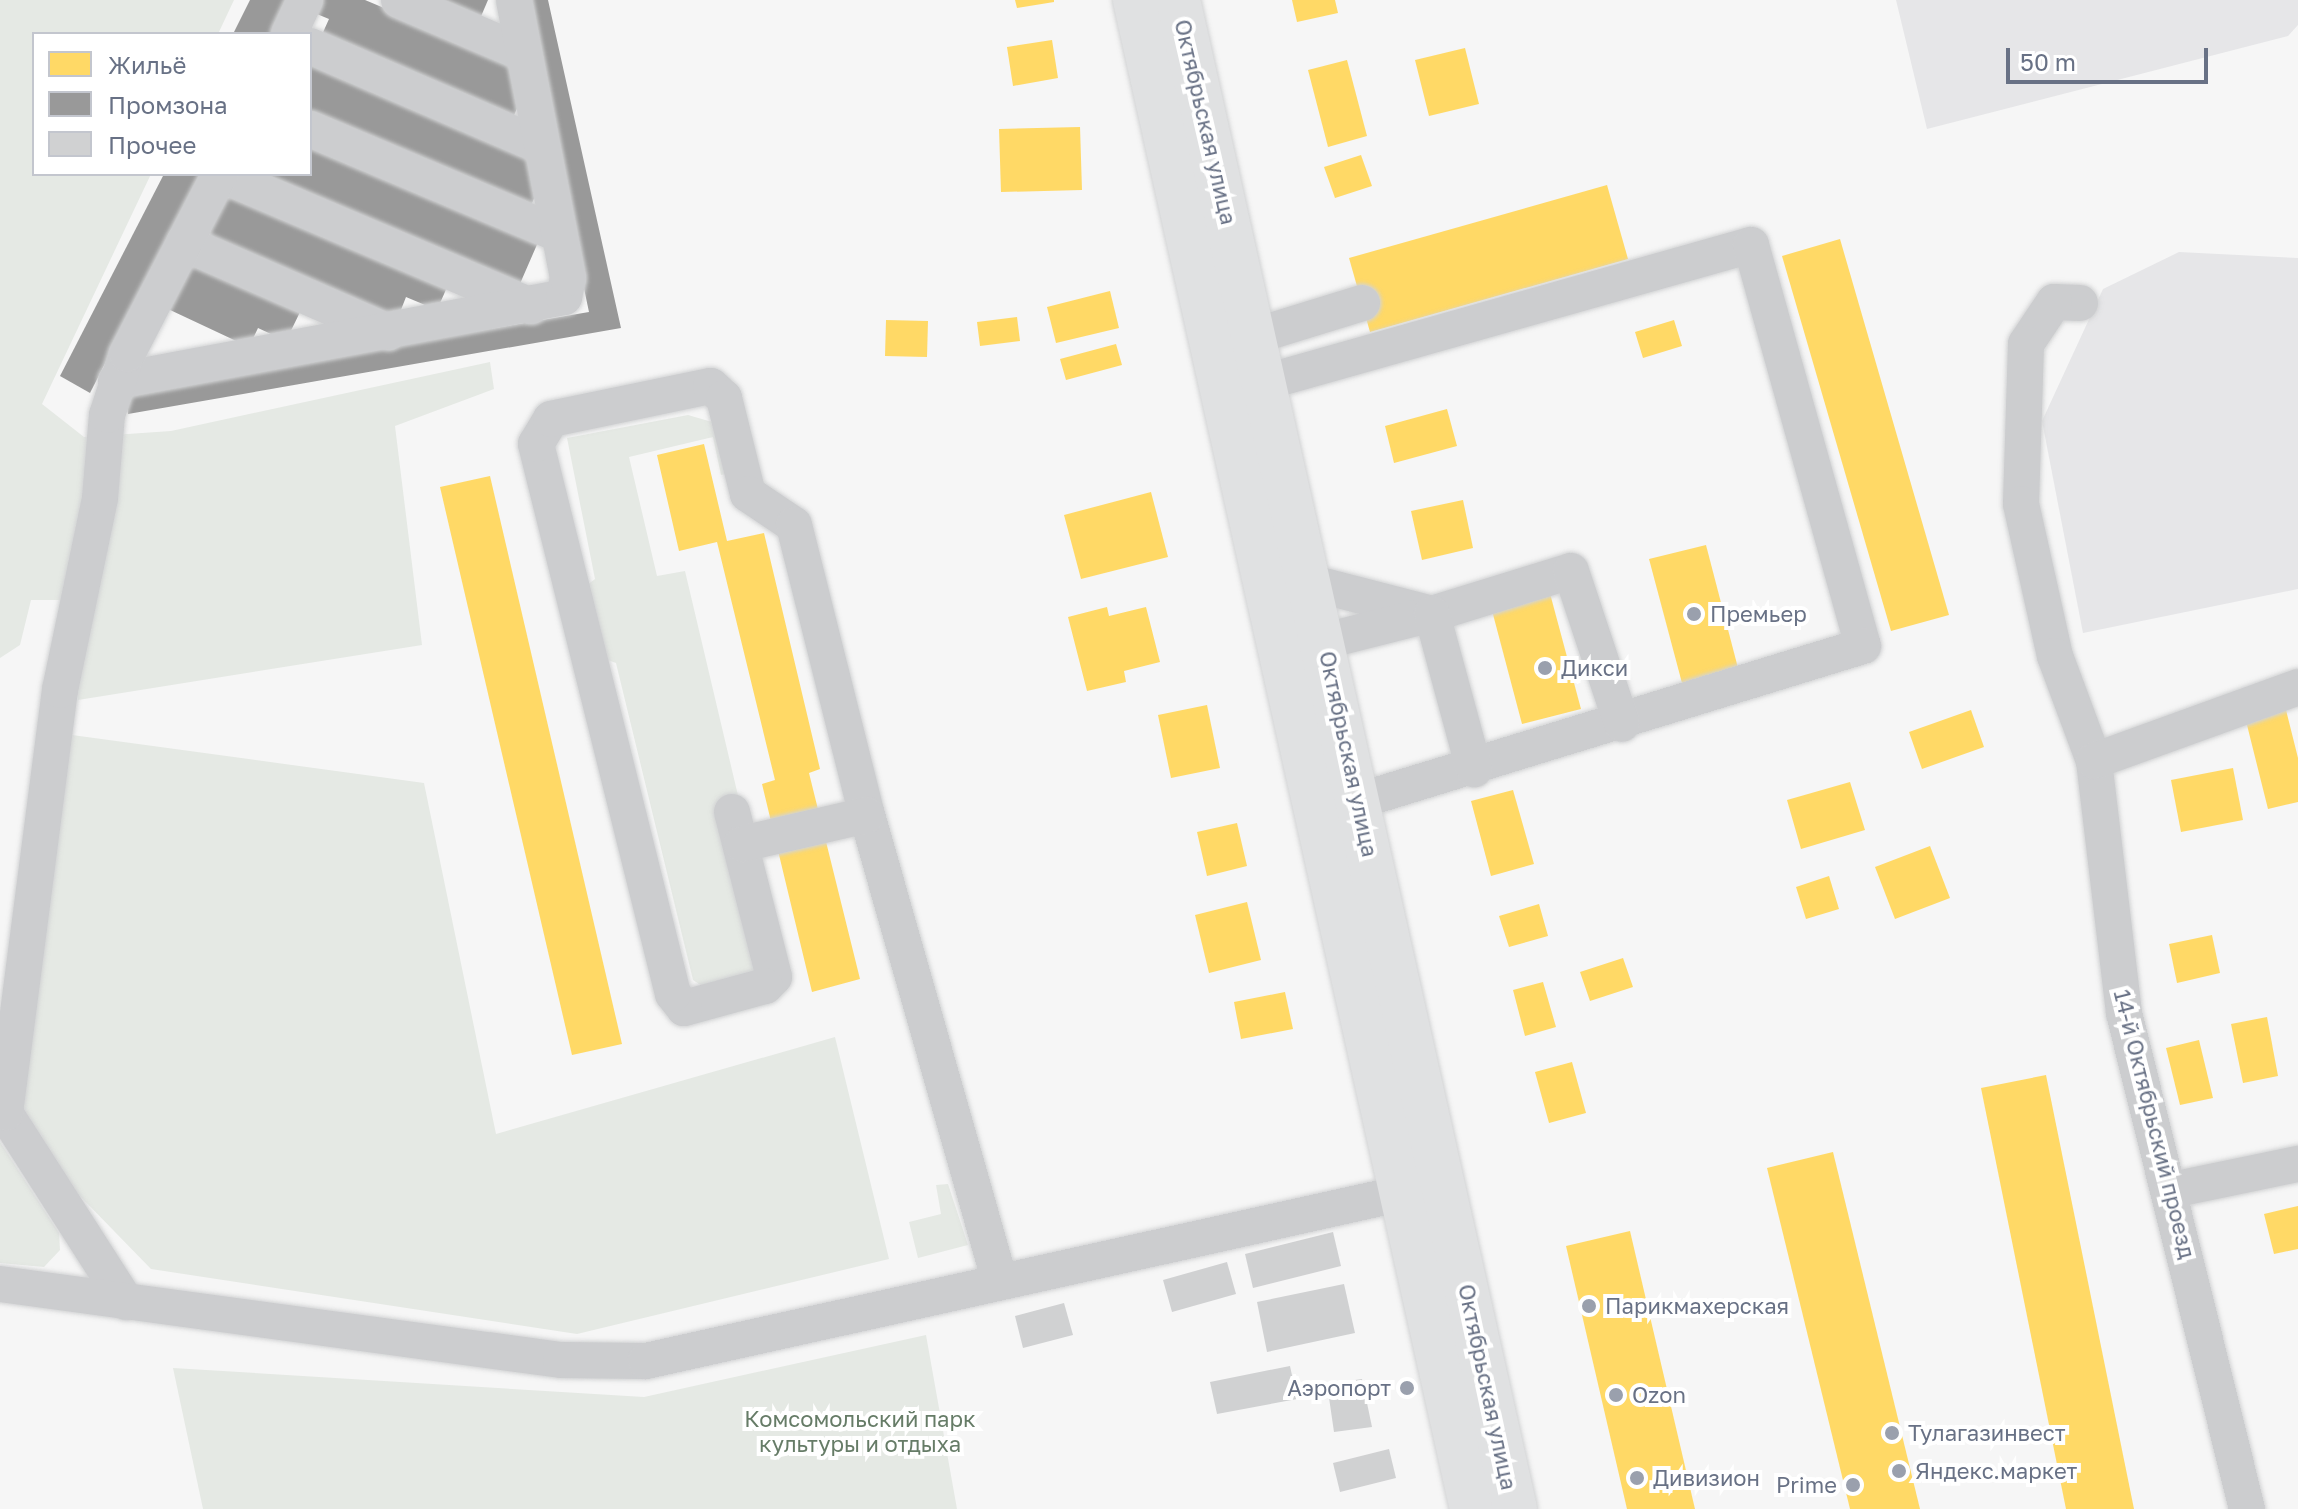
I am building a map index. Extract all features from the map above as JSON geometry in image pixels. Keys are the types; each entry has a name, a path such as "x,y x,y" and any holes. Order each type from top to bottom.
{"main road":[{"name":"Октябрьская улица","path":"1135,0 1423,1188 1515,1509"},
{"name":"Октябрьская улица","path":"1178,0 1312,583 1358,801 1423,1188 1472,1509"}],"street":[{"path":"290,32 305,0"},
{"path":"399,0 523,53"},
{"path":"116,381 559,302 566,292 559,234 514,0"},
{"path":"312,47 541,146"},
{"path":"312,130 559,234"},
{"path":"126,1302 2,1109 60,690 116,381 219,176"},
{"path":"225,176 531,306"},
{"path":"184,243 388,332"},
{"path":"1266,382 1751,245 1863,646 1622,724 1358,801"},
{"name":"14-й Октябрьский проезд","path":"2080,303 2054,302 2034,322 2017,452 2055,656 2094,761 2124,1013 2172,1190 2247,1509"},
{"path":"1255,336 1362,303"},
{"path":"867,815 737,828 773,980 681,1007 536,444 551,419 704,385 721,393 748,494 794,525 867,815 999,1279"},
{"path":"1325,641 1432,614 1571,571 1622,724"},
{"path":"1312,583 1432,614"},
{"path":"1432,614 1474,769"},
{"path":"2094,761 2298,687"},
{"path":"2172,1190 2298,1164"},
{"path":"0,1284 601,1364 646,1361 999,1279 1423,1188"}],"shaded area":[{"path":"1896,0 2298,0 2298,25 2288,36 1927,129"},
{"path":"2179,252 2298,258 2298,589 2083,633 2042,421 2103,289"}],"green space":[{"path":"0,0 234,0 219,32 32,32 32,176 150,176 42,404 84,437 171,431 490,362 494,389 395,426 422,645 78,700 64,600 31,600 20,645 0,658"},
{"path":"688,415 719,424 732,473 721,475 713,437 629,457 657,576 685,571 740,804 756,970 702,986 693,980 616,663 595,655 579,591 595,579 567,438"},
{"path":"72,735 424,783 496,1134 835,1037 889,1259 577,1334 151,1269 78,1194 22,1106"},
{"path":"0,1142 59,1233 60,1250 44,1267 0,1263"},
{"path":"948,1184 968,1245 918,1258 909,1222 941,1214 936,1185"},
{"name":"Комсомольский парк культуры и отдыха","path":"926,1335 957,1509 203,1509 173,1368 644,1397"}],"building: Жильё":[{"path":"1015,0 1054,0 1054,2 1017,8"},
{"path":"1292,0 1335,0 1338,13 1297,22"},
{"path":"1052,40 1058,78 1013,86 1007,47"},
{"path":"1465,48 1479,104 1429,116 1415,60"},
{"path":"1347,60 1367,136 1328,147 1308,70"},
{"path":"1080,127 1082,190 1001,192 999,129"},
{"path":"1361,155 1372,186 1335,198 1324,167"},
{"path":"1607,185 1628,259 1370,332 1349,258"},
{"path":"1840,239 1949,615 1891,631 1782,256"},
{"path":"1110,291 1119,328 1056,343 1047,307"},
{"path":"1017,317 1020,341 980,346 977,322"},
{"path":"886,320 928,321 927,357 885,356"},
{"path":"1674,320 1682,346 1643,358 1635,332"},
{"path":"1116,344 1122,365 1066,380 1060,359"},
{"path":"1447,409 1457,446 1394,463 1385,426"},
{"path":"704,444 727,541 764,533 820,769 809,773 860,979 812,992 762,784 775,780 717,542 679,551 657,455"},
{"path":"490,476 622,1044 572,1055 440,487"},
{"path":"1151,492 1168,557 1081,579 1064,515"},
{"path":"1463,500 1473,548 1422,560 1411,511"},
{"name":"Премьер","path":"1706,545 1738,668 1682,683 1649,559"},
{"path":"1548,586 1581,709 1522,724 1490,603"},
{"path":"1107,607 1109,616 1146,607 1160,662 1124,671 1126,682 1087,691 1068,617"},
{"path":"1207,705 1220,768 1171,778 1158,715"},
{"path":"1971,710 1984,747 1922,769 1909,732"},
{"path":"2286,710 2298,758 2298,802 2268,809 2246,721"},
{"path":"2233,768 2243,820 2181,832 2171,780"},
{"path":"1850,782 1865,830 1801,849 1787,800"},
{"path":"1513,790 1534,864 1491,876 1471,801"},
{"path":"1237,823 1247,866 1207,876 1197,832"},
{"path":"1930,846 1950,898 1895,919 1875,867"},
{"path":"1829,876 1839,909 1806,919 1796,887"},
{"path":"1247,902 1261,960 1209,973 1195,915"},
{"path":"1539,904 1548,936 1509,947 1499,916"},
{"path":"2212,935 2220,973 2177,983 2169,944"},
{"path":"1623,958 1633,987 1590,1001 1580,972"},
{"path":"1543,982 1556,1027 1525,1036 1513,990"},
{"path":"1285,992 1293,1029 1241,1039 1234,1002"},
{"path":"2267,1017 2278,1076 2243,1083 2231,1024"},
{"path":"2199,1040 2213,1098 2180,1105 2166,1048"},
{"path":"1572,1062 1586,1113 1549,1123 1535,1072"},
{"path":"2046,1075 2134,1509 2066,1509 1981,1088"},
{"path":"1833,1152 1920,1509 1850,1509 1767,1168"},
{"path":"2298,1206 2298,1249 2274,1254 2264,1214"},
{"path":"1630,1231 1695,1509 1627,1509 1566,1246"}],"building: Промзона":[{"path":"250,0 288,0 272,32 234,32"},
{"path":"317,0 365,0 520,65 512,85 525,90 512,120 320,39 329,19 312,12"},
{"path":"431,0 488,0 479,21"},
{"path":"523,0 548,0 621,328 128,414 124,391 589,312"},
{"path":"312,59 530,153 537,192 529,210 312,116"},
{"path":"312,143 539,240 519,286 263,176 312,176"},
{"path":"163,176 201,176 90,393 60,376"},
{"path":"227,191 448,285 437,310 406,297 397,320 206,239"},
{"path":"192,259 301,310 286,341 258,328 249,347 168,309"}],"building: Прочее":[{"path":"1333,1232 1341,1266 1253,1288 1245,1254"},
{"path":"1227,1262 1236,1294 1172,1312 1163,1280"},
{"path":"1344,1284 1355,1333 1267,1352 1257,1302"},
{"path":"1064,1303 1073,1335 1023,1348 1015,1316"},
{"path":"1290,1366 1297,1399 1217,1414 1210,1382"},
{"path":"1362,1379 1372,1427 1334,1432 1327,1384"},
{"path":"1389,1449 1396,1478 1340,1492 1333,1463"}],"place":[{"name":"Премьер","path":"1694,614"},
{"name":"Дикси","path":"1545,668"},
{"name":"Парикмахерская","path":"1589,1306"},
{"name":"Аэропорт","path":"1407,1388"},
{"name":"Ozon","path":"1616,1395"},
{"name":"Тулагазинвест","path":"1892,1433"},
{"name":"Яндекс.маркет","path":"1899,1471"},
{"name":"Дивизион","path":"1637,1478"},
{"name":"Prime","path":"1853,1485"}]}
